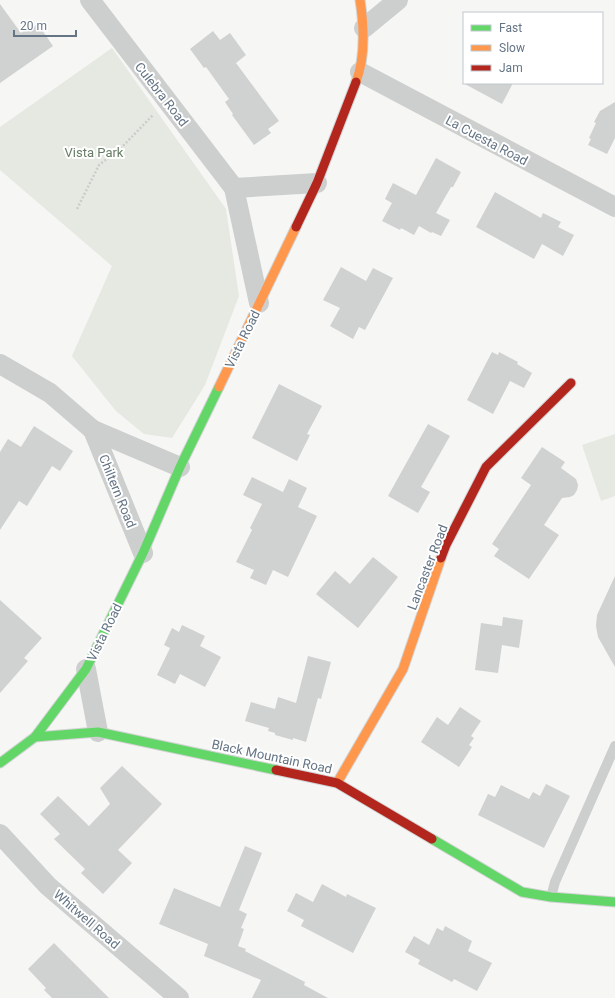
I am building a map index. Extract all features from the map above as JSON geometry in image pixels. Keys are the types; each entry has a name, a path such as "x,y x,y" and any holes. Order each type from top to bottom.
{"street":[{"name":"Culebra Road","path":"90,0 234,188 259,303"},
{"name":"Vista Road","path":"35,738 86,669 143,553 180,467 317,183 360,72 364,28 360,0"},
{"path":"364,28 398,0"},
{"name":"La Cuesta Road","path":"360,72 615,207"},
{"path":"234,188 317,183"},
{"name":"Chiltern Road","path":"0,364 50,393 93,430 180,467"},
{"name":"Lancaster Road","path":"338,783 403,669 446,546 486,467 571,383"},
{"name":"Chiltern Road","path":"93,430 143,553"},
{"name":"Vista Road","path":"86,669 98,732"},
{"name":"Black Mountain Road","path":"35,738 98,732 338,783 522,892 550,897 615,902"},
{"path":"0,763 35,738"},
{"name":"Whitwell Road","path":"0,834 48,886 179,998"}],"lane":[{"path":"550,897 554,882 615,746"}],"path":[{"path":"77,209 99,165 121,148 167,100"}],"green space":[{"name":"Vista Park","path":"112,48 226,209 239,296 205,385 172,438 144,434 116,411 72,356 112,266 0,170 0,127"},
{"path":"615,434 615,496 601,501 582,445"}],"building":[{"path":"0,4 21,33 32,25 33,27 38,24 53,46 0,83"},
{"path":"213,31 220,40 230,33 246,55 236,63 279,121 268,129 271,133 254,145 232,115 233,114 225,102 229,99 206,67 204,68 190,49"},
{"path":"465,84 512,84 502,104"},
{"path":"615,102 615,138 607,154 588,145 591,139 589,138 596,123 594,122 600,111"},
{"path":"436,158 461,172 436,213 450,220 441,236 432,232 431,233 419,226 414,235 401,228 400,230 382,221 392,203 385,199 393,183 416,195"},
{"path":"495,192 541,218 543,213 561,222 558,227 574,235 563,256 542,244 534,259 476,227"},
{"path":"341,267 366,281 373,268 393,278 365,330 359,327 353,339 330,326 340,308 323,300"},
{"path":"492,352 498,355 499,352 518,362 517,364 532,373 524,388 510,381 493,414 467,400"},
{"path":"279,384 322,406 307,434 310,435 297,461 252,438"},
{"path":"428,424 450,436 421,487 430,492 418,513 388,496"},
{"path":"34,426 73,451 60,471 52,466 27,506 19,501 0,530 0,452 8,439 21,447"},
{"path":"542,447 565,462 561,468 576,479 578,485 574,495 562,498 544,525 559,535 529,579 494,556 499,549 492,544 531,485 521,478"},
{"path":"252,477 283,492 289,479 307,488 298,507 317,516 288,577 273,570 266,585 250,578 254,570 236,562 252,530 250,528 262,504 243,495"},
{"path":"373,557 398,577 358,628 316,594 335,571 350,584"},
{"path":"615,576 615,667 598,637 596,626 597,615"},
{"path":"0,600 42,638 24,658 28,661 0,693"},
{"path":"503,617 523,620 519,648 502,645 498,673 475,670 481,623 502,626"},
{"path":"182,625 205,636 200,646 221,657 205,687 180,674 175,684 157,675 170,648 164,645 172,628 179,632"},
{"path":"308,656 331,662 321,699 318,698 306,742 275,735 275,733 268,731 269,728 245,721 251,702 275,709 278,697 296,703"},
{"path":"460,707 481,721 471,736 474,738 469,745 472,747 459,767 421,742 437,717 448,725"},
{"path":"122,766 162,804 118,850 132,863 103,894 81,873 85,869 54,839 60,834 40,814 58,796 89,826 110,804 100,788"},
{"path":"546,784 570,796 544,848 478,815 488,794 495,797 501,785 529,799 533,792 540,796"},
{"path":"245,846 262,853 239,910 247,914 241,928 244,929 238,946 305,982 304,985 328,998 252,998 261,980 204,956 208,944 159,924 174,888 220,907"},
{"path":"322,884 346,897 347,894 376,908 353,953 301,926 304,920 287,911 296,893 313,902"},
{"path":"445,926 472,941 468,951 492,963 477,991 454,979 452,982 418,964 420,960 405,952 414,936 429,945 437,928 443,931"},
{"path":"54,943 109,998 52,998 44,990 46,988 28,969"}],"traffic: fast":[{"path":"35,737 86,669 143,553 180,467 219,387"},
{"path":"0,763 35,737 98,732 276,770"},
{"path":"432,839 522,892 551,897 615,902"}],"traffic: slow":[{"path":"356,82 363,51 360,0"},
{"path":"219,387 296,227"},
{"path":"337,783 403,669 441,558"}],"traffic: jam":[{"path":"296,227 317,183 356,82"},
{"path":"441,558 446,545 486,467 571,383"},
{"path":"276,770 337,783 432,839"}]}
